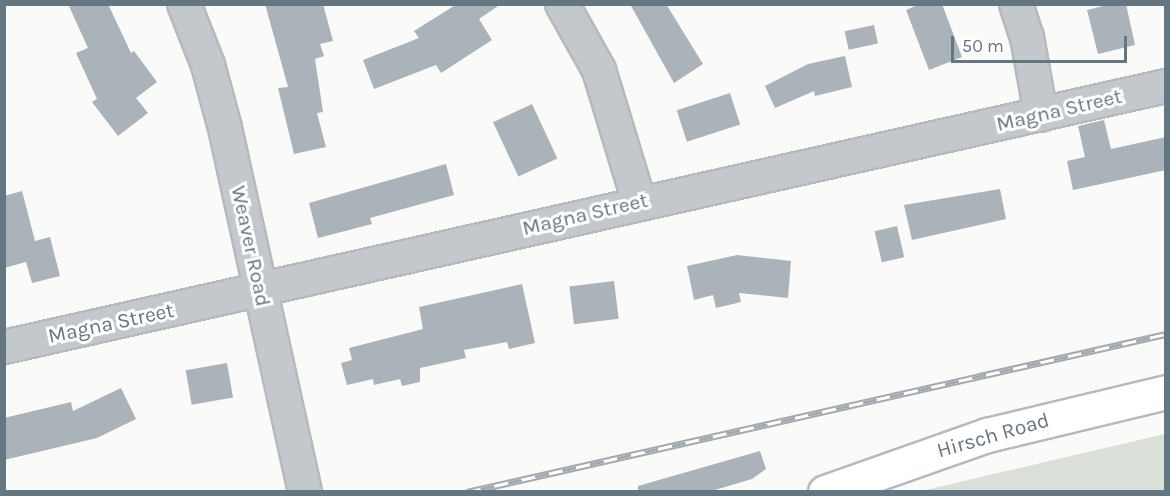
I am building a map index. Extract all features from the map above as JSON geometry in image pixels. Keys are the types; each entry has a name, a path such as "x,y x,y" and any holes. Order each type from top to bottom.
{"main road":[{"name":"Hirsch Road","path":"825,492 987,435 1166,392"}],"street":[{"name":"Weaver Road","path":"184,4 217,96 305,492"},
{"path":"562,4 598,70 617,121 639,201"},
{"path":"1016,4 1027,38 1041,115"},
{"name":"Magna Street","path":"4,347 261,290 639,201 1166,86"}],"shaded area":[{"path":"1165,434 1165,491 921,491"}],"building":[{"path":"68,4 108,4 131,53 134,51 157,82 136,98 148,113 118,136 92,102 97,99 76,53 88,48"},
{"path":"265,4 323,4 333,41 320,44 324,56 315,59 323,112 317,113 326,147 294,154 278,88 288,87"},
{"path":"457,4 501,4 479,19 492,40 441,73 436,65 374,89 363,60 419,38 414,31"},
{"path":"630,4 666,4 703,64 674,83"},
{"path":"920,4 942,4 962,57 929,70 906,10"},
{"path":"1111,4 1126,4 1135,45 1098,54 1087,10"},
{"path":"874,25 878,44 849,50 845,31"},
{"path":"845,56 852,87 815,96 814,91 775,108 765,86 808,64"},
{"path":"730,93 740,124 687,142 677,110"},
{"path":"532,104 557,158 518,177 493,122"},
{"path":"1104,120 1111,149 1166,137 1166,170 1073,190 1067,161 1085,157 1078,126"},
{"path":"446,164 454,195 370,218 372,224 318,238 309,203"},
{"path":"1000,189 1006,219 912,240 904,205"},
{"path":"22,191 35,241 50,237 60,276 32,283 26,262 4,268 4,196"},
{"path":"897,226 904,257 882,262 875,231"},
{"path":"737,255 791,261 788,298 739,293 741,302 716,308 713,295 694,300 687,266"},
{"path":"614,281 619,319 574,324 569,286"},
{"path":"522,284 535,343 509,349 507,342 464,350 466,358 420,368 420,382 402,386 400,379 374,385 373,379 347,385 341,363 352,360 349,348 423,329 419,307"},
{"path":"227,363 233,397 192,405 186,370"},
{"path":"121,388 136,419 97,438 4,460 4,418 71,402 73,411"},
{"path":"760,451 766,469 752,479 708,492 638,492 638,486"}],"railway":[{"path":"467,492 1166,334"}]}
